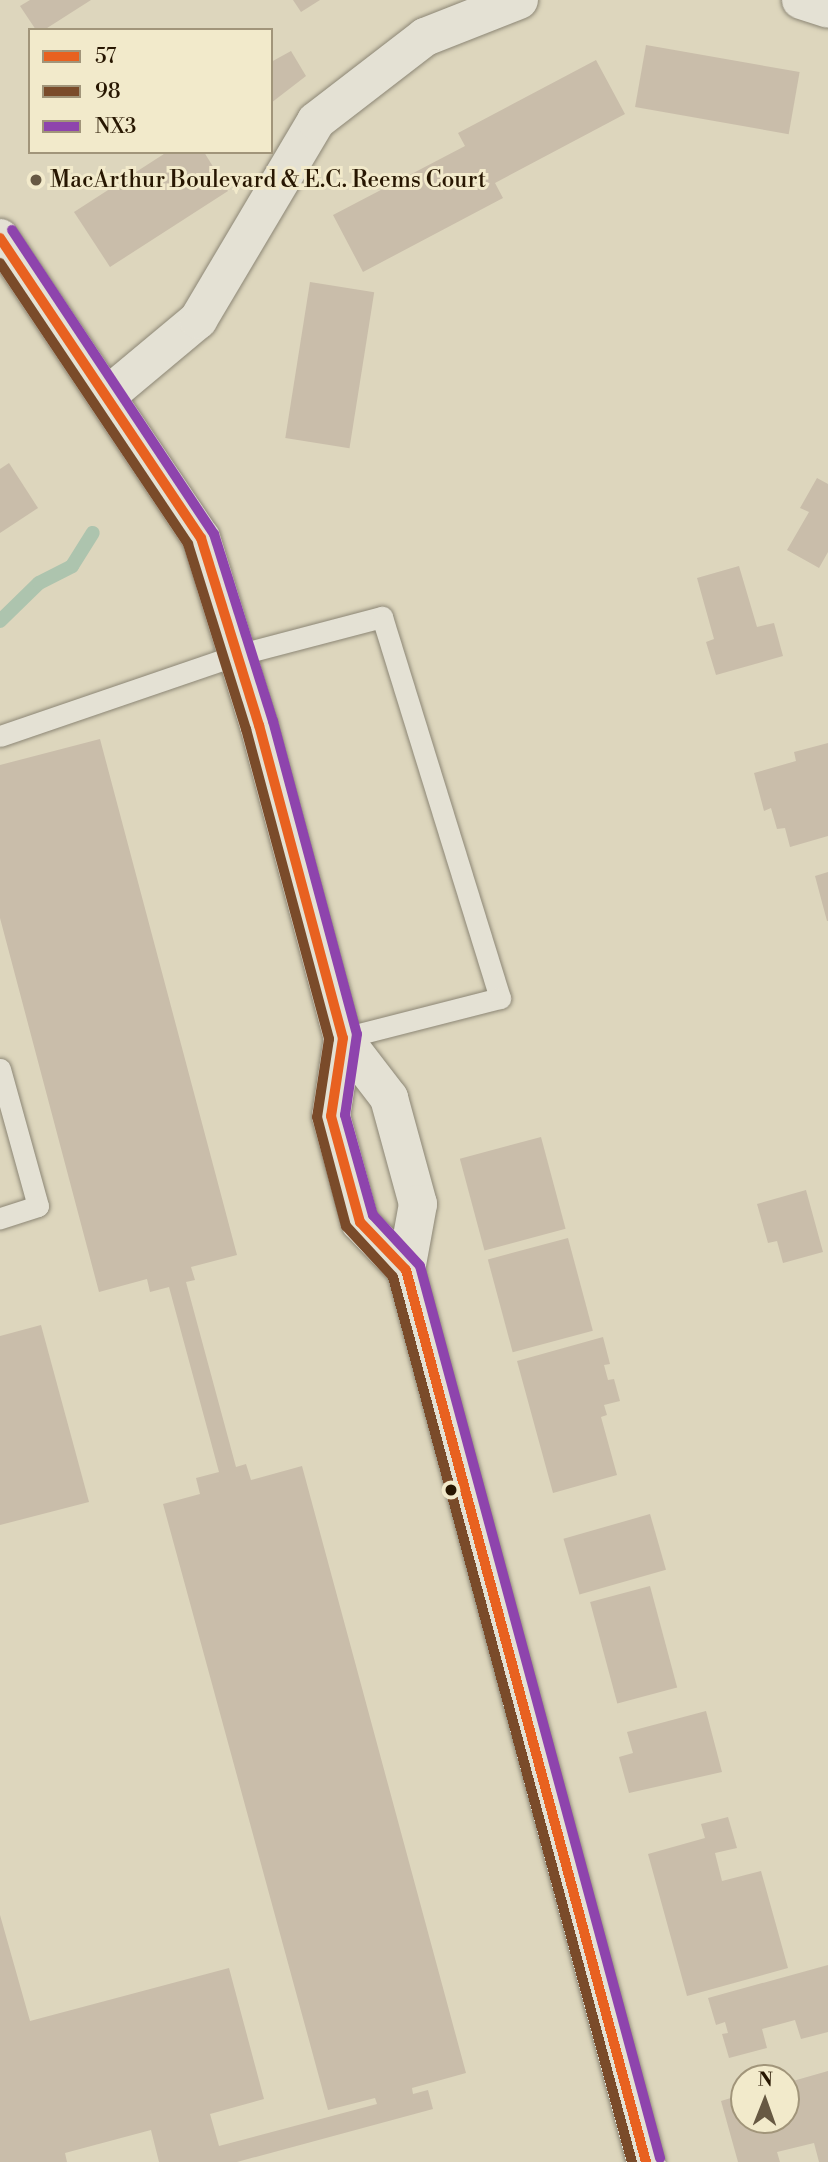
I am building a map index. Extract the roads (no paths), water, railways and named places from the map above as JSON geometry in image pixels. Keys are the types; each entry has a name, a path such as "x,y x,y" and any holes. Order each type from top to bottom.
{"main road":[{"path":"107,396 198,320 316,121 425,37 519,0"},
{"path":"801,0 828,9"},
{"path":"3,251 107,396 201,538 237,655 343,1038 389,1098 418,1205 406,1270 646,2162"},
{"path":"343,1038 331,1116 360,1222 406,1270"}],"lane":[{"path":"0,737 237,655 382,617 500,998 343,1038"},
{"path":"0,1069 37,1206 0,1218"}],"waterway":[{"path":"0,621 39,583 72,566 93,533"}],"place":[{"name":"MacArthur Boulevard & E.C. Reems Court","path":"36,180"}]}
